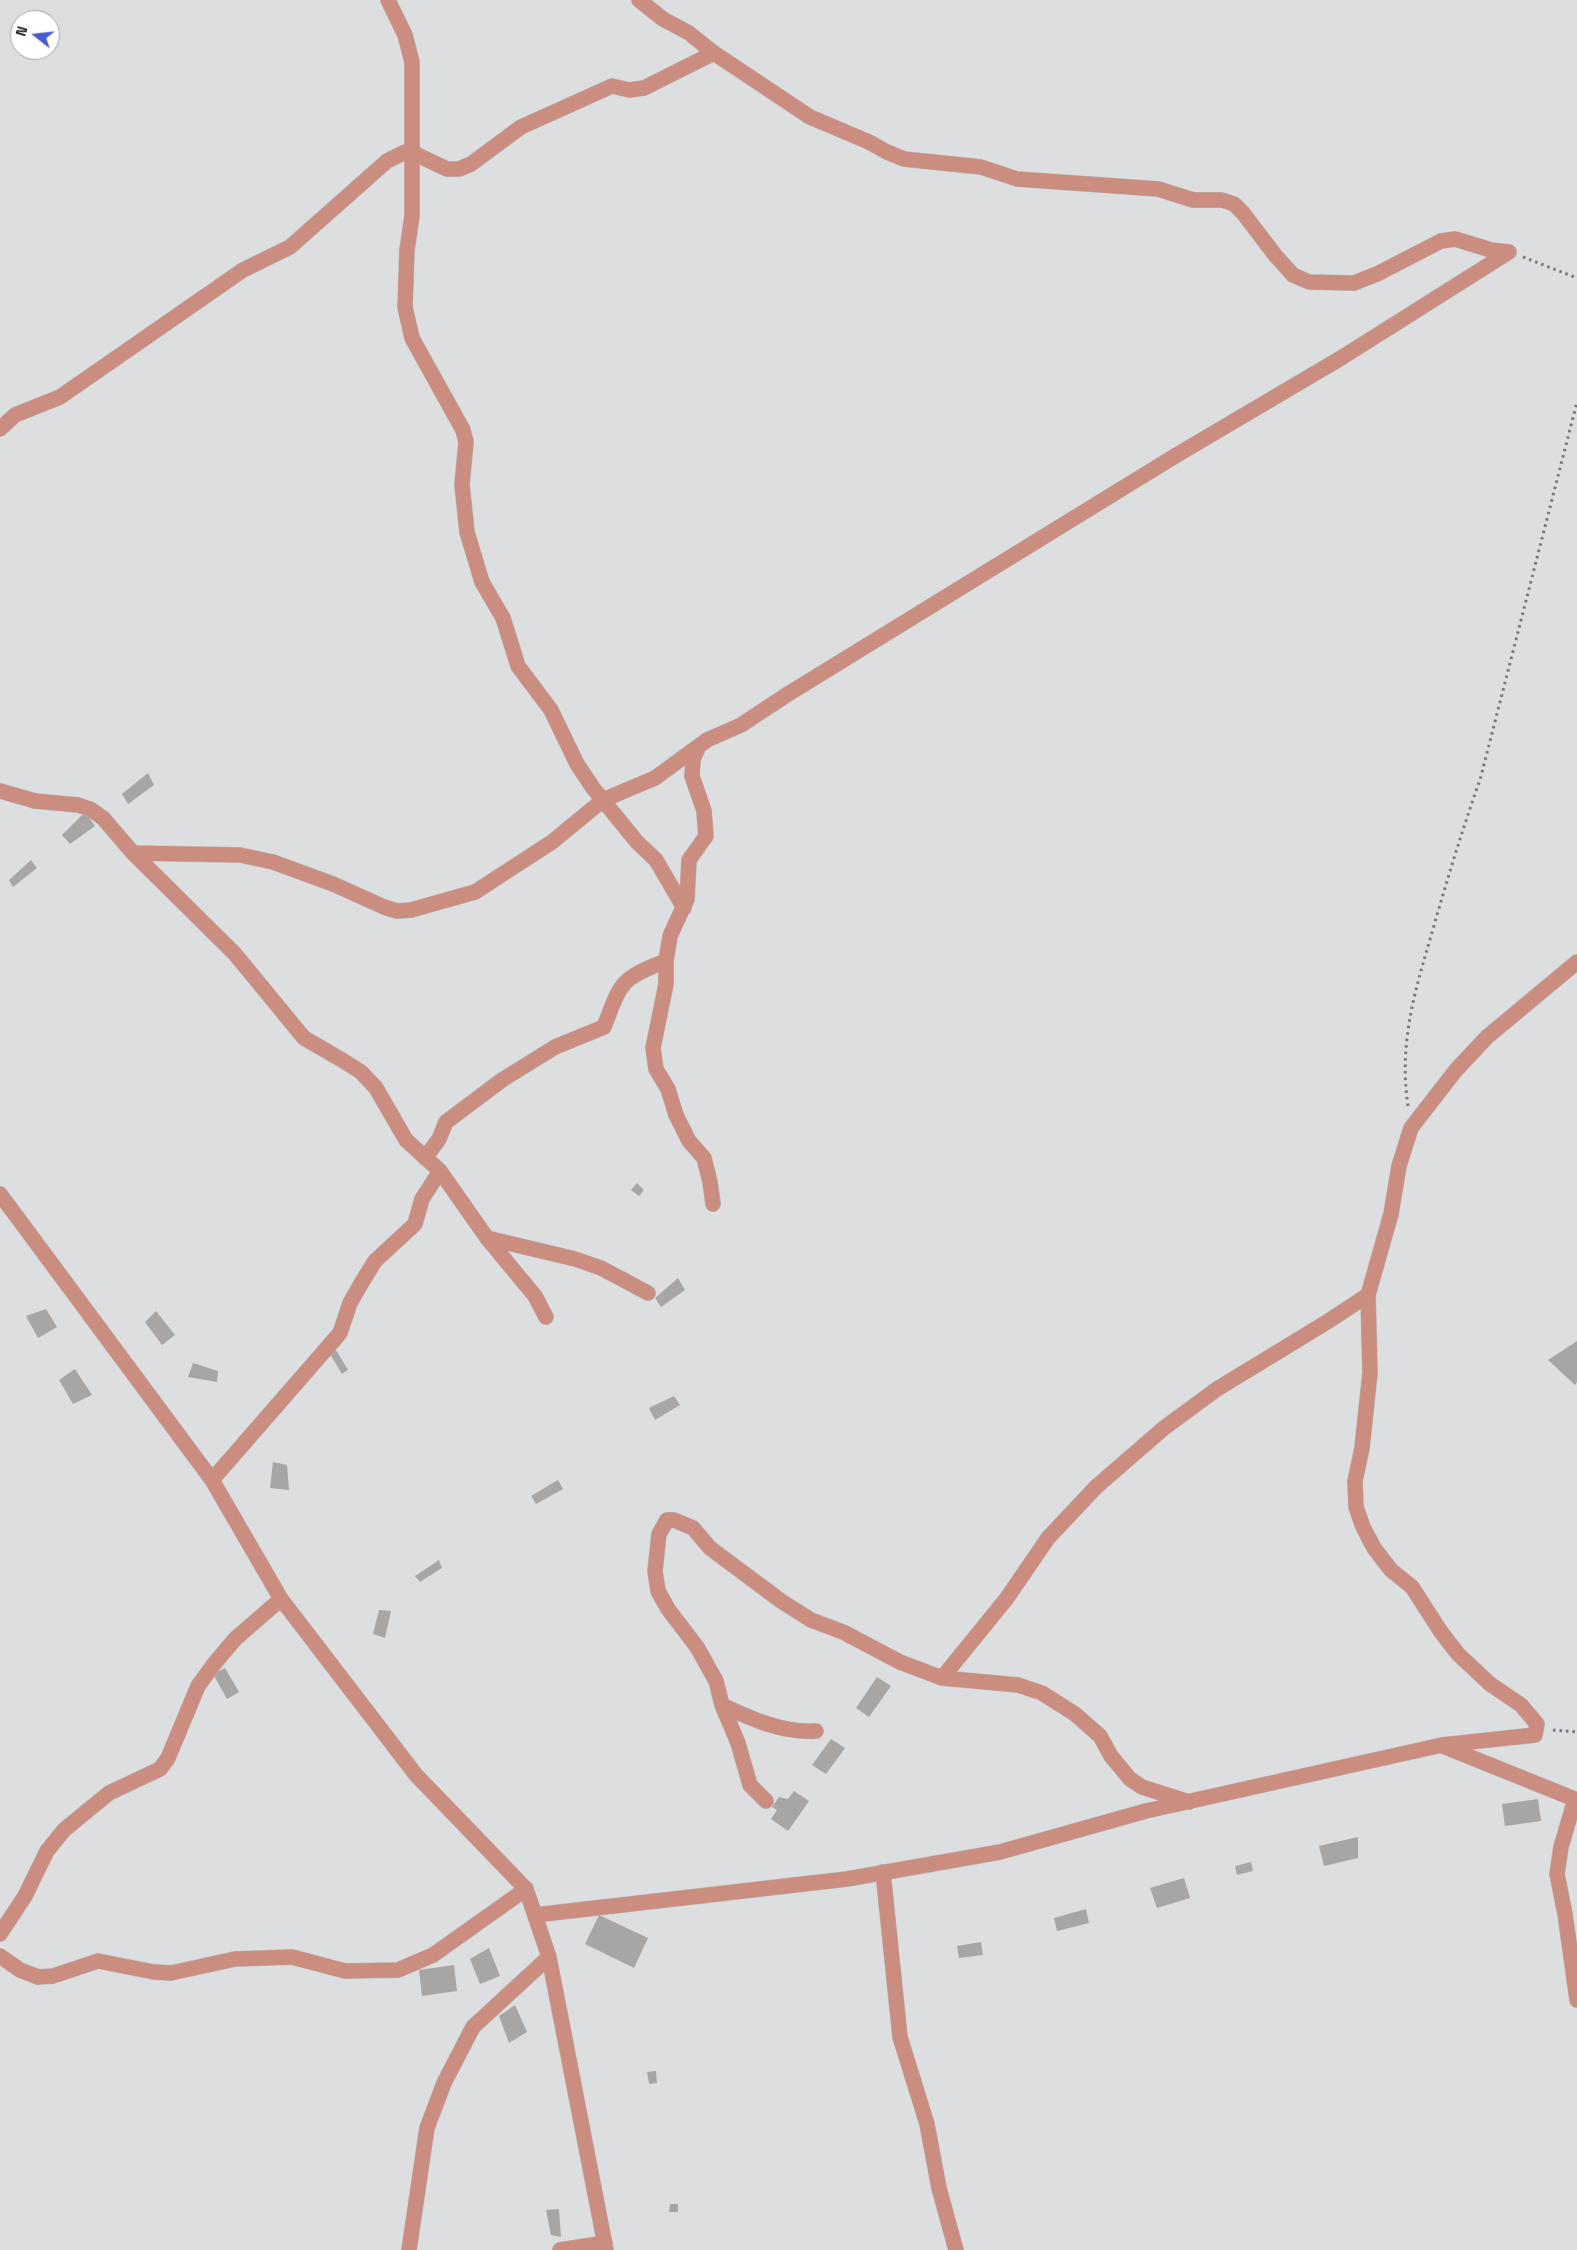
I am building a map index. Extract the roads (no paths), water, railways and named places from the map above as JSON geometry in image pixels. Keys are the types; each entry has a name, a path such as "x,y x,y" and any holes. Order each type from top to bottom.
{"street":[{"path":"388,0 405,35 412,62 412,216 405,307 412,338 463,430 466,442 462,473 462,493 466,532 472,553 482,582 503,618 518,666 551,710 577,764 637,842 656,860 684,908"},
{"path":"133,853 232,855 265,861 333,884 398,911 475,892 552,842 603,800 655,778 707,740 741,725 788,694 1175,456 1341,358 1509,252 1491,250 1455,239 1441,241 1377,274 1354,282 1309,282 1293,275 1275,256 1243,213 1234,204 1222,200 1193,200 1158,189 1017,179 981,167 904,159 810,117 714,53 689,33 663,19 639,0"},
{"path":"0,429 16,415 60,397 243,270 290,247 386,161 405,152 411,152 447,169 459,169 471,164 522,127 612,86 629,90 644,88 714,53"},
{"path":"699,746 693,760 692,776 704,810 706,836 689,860 687,882 689,890 684,908 670,936 666,962 666,984 653,1048 656,1069 668,1090 676,1115 689,1141 704,1158 713,1204"},
{"path":"0,791 35,801 78,805 90,809 103,818 133,853 235,954 304,1038 361,1072 376,1088 406,1140 440,1172 486,1238 536,1296 546,1317"},
{"path":"425,1158 439,1140 446,1122 502,1080 555,1047 604,1027 614,996 623,984 637,972 666,962"},
{"path":"535,1915 847,1879 1000,1852 1146,1811 1442,1745 1530,1738 1536,1735 1537,1724 1521,1705 1490,1684 1458,1654 1441,1632 1412,1587 1391,1570 1374,1548 1363,1527 1356,1507 1355,1481 1362,1448 1370,1373 1368,1294 1391,1214 1399,1166 1411,1128 1456,1070 1487,1037 1577,962"},
{"path":"212,1480 340,1333 350,1303 375,1261 415,1224 422,1200 440,1172"},
{"path":"0,1194 212,1480 281,1599 416,1775 526,1888 549,1957 606,2247 560,2250"},
{"path":"486,1238 575,1259 601,1268 648,1293"},
{"path":"942,1678 1007,1598 1048,1538 1096,1487 1164,1428 1217,1389 1327,1322 1368,1294"},
{"path":"766,1800 750,1785 738,1743 722,1705 716,1681 697,1647 668,1609 658,1591 655,1571 659,1534 667,1520 674,1520 693,1528 710,1548 781,1601 811,1620 843,1632 900,1662 942,1678 1018,1686 1042,1693 1075,1714 1100,1736 1111,1756 1130,1779 1142,1787 1190,1802"},
{"path":"0,1934 25,1896 47,1851 64,1830 108,1793 160,1769 168,1758 179,1726 198,1686 235,1640 281,1599"},
{"path":"722,1705 766,1723 798,1732 816,1731"},
{"path":"1442,1745 1576,1800 1561,1848 1557,1874 1565,1914 1577,2000"},
{"path":"882,1872 900,2037 927,2124 939,2188 956,2250"},
{"path":"0,1956 20,1970 38,1977 54,1976 98,1961 154,1972 171,1972 235,1959 292,1957 345,1971 398,1970 433,1955 526,1888"},
{"path":"409,2250 426,2128 444,2083 473,2027 549,1957"}]}
